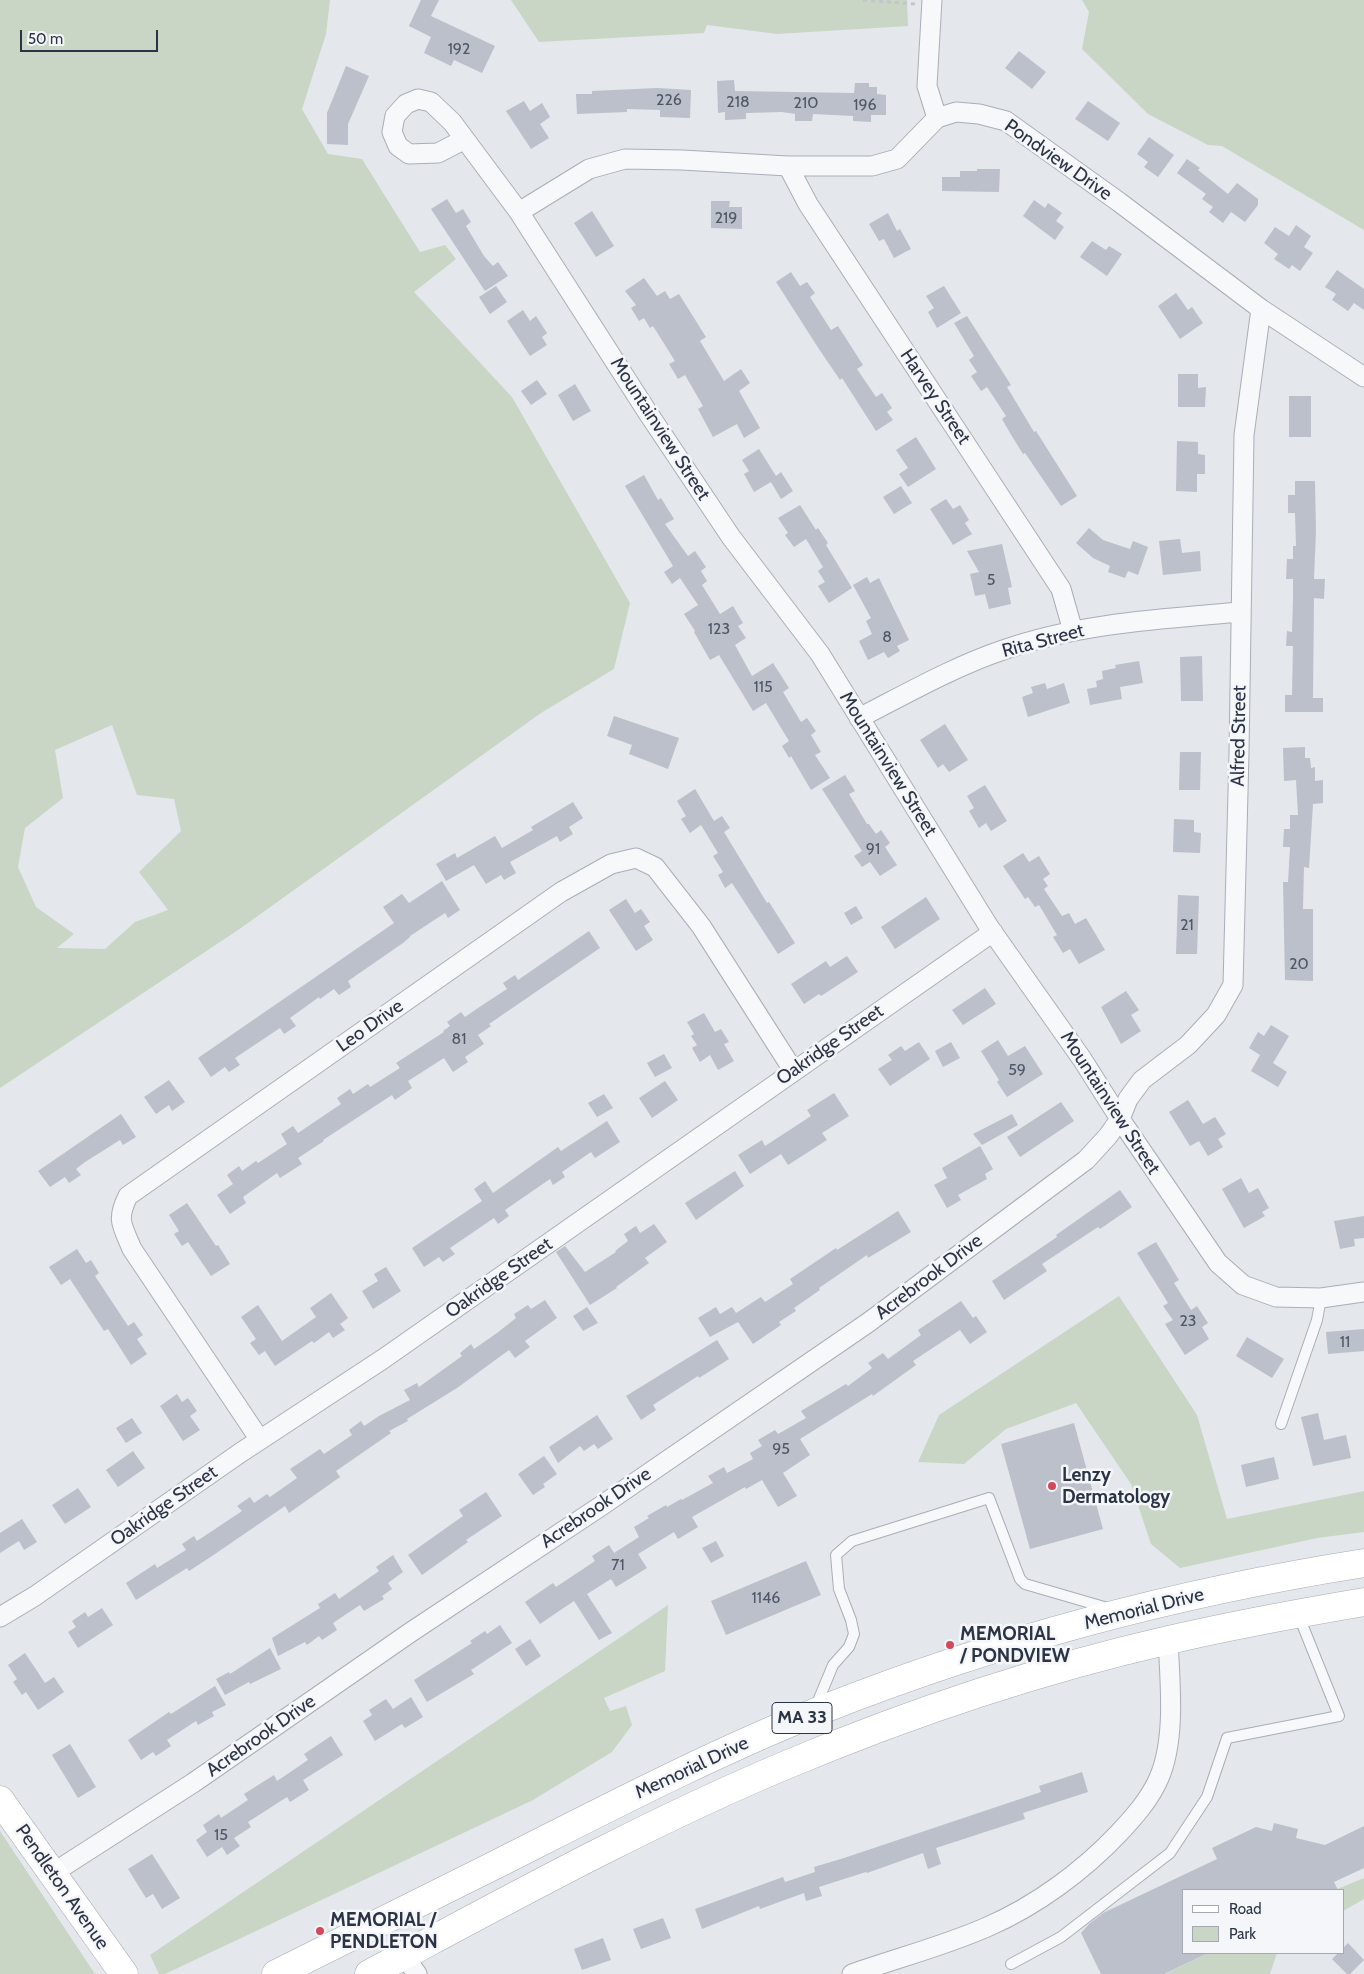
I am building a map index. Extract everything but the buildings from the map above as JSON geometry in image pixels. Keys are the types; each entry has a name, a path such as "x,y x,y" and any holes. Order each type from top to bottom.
{"main road":[{"name":"Memorial Drive","path":"276,1974 686,1769 813,1714 889,1684 958,1660 1124,1613 1256,1583 1364,1563"},
{"name":"Memorial Drive","path":"369,1974 410,1965 625,1839 691,1807 795,1761 903,1719 1091,1659 1168,1640 1298,1613 1364,1602"},
{"name":"Pendleton Avenue","path":"0,1800 54,1873 124,1974"}],"street":[{"path":"519,212 589,169 625,159 788,166 872,166 897,158 938,118 927,86 932,2"},
{"name":"Pondview Drive","path":"938,118 956,112 978,114 1006,121 1119,202 1261,309 1364,377"},
{"name":"Mountainview Street","path":"465,139 519,212 648,413 731,537 820,654 992,932 1082,1058 1120,1119 1218,1263 1243,1285 1276,1297 1321,1298 1364,1292"},
{"name":"Harvey Street","path":"788,166 808,204 1061,589 1073,631"},
{"name":"Alfred Street","path":"1120,1119 1128,1099 1142,1080 1188,1046 1216,1015 1233,985 1244,434 1261,309"},
{"name":"Rita Street","path":"859,718 930,682 1004,650 1073,631 1161,619 1240,612"},
{"name":"Leo Drive","path":"260,1440 132,1248 122,1227 120,1212 128,1196 553,898 611,864 636,858 655,867 701,926 793,1070"},
{"name":"Oakridge Street","path":"0,1617 35,1596 260,1440 391,1354 992,932"},
{"name":"Acrebrook Drive","path":"54,1873 193,1783 370,1660 601,1506 869,1322 1086,1160 1108,1136 1120,1119"},
{"path":"852,1974 958,1939 989,1926 1021,1909 1052,1889 1083,1866 1110,1842 1137,1812 1159,1778 1166,1754 1169,1728 1170,1682 1168,1640"}],"lane":[{"path":"1281,1424 1317,1320 1321,1298"},
{"path":"813,1714 833,1665 849,1646 854,1634 851,1620 839,1589 836,1555 852,1541 861,1538 989,1498 1020,1579 1025,1584 1124,1613"},
{"path":"1012,1964 1061,1938 1170,1853 1206,1797 1227,1738 1339,1716 1298,1613"}],"path":[{"path":"864,0 932,2"}],"green space":[{"path":"0,0 330,0 326,34 302,109 328,154 362,159 420,252 445,245 456,259 414,292 512,397 630,603 614,669 541,713 241,928 0,1088","holes":["112,725 137,795 174,799 181,831 139,872 168,910 135,922 105,949 57,948 74,934 36,907 18,867 25,828 63,798 55,750"]},
{"path":"511,0 907,0 908,26 777,34 707,25 704,33 539,42"},
{"path":"1082,0 1364,0 1364,230 1222,146 1208,145 1148,114 1082,49 1089,12"},
{"path":"1119,1296 1197,1415 1227,1519 1364,1491 1364,1532 1317,1538 1180,1568 1151,1544 1131,1484 1076,1403 1006,1429 964,1464 918,1462 939,1415"},
{"path":"668,1605 665,1671 604,1698 610,1711 626,1706 632,1725 612,1752 533,1800 165,1974 159,1974 150,1955"},
{"path":"0,1831 95,1974 0,1974"},
{"path":"1364,1878 1364,1899 1344,1910 1344,1889 1337,1889"},
{"path":"1206,1954 1277,1954 1270,1974 1165,1974"}],"place":[{"name":"Lenzy Dermatology","path":"1052,1486"},
{"name":"MEMORIAL / PONDVIEW","path":"950,1645"},
{"name":"MEMORIAL / PENDLETON","path":"320,1931"}]}
